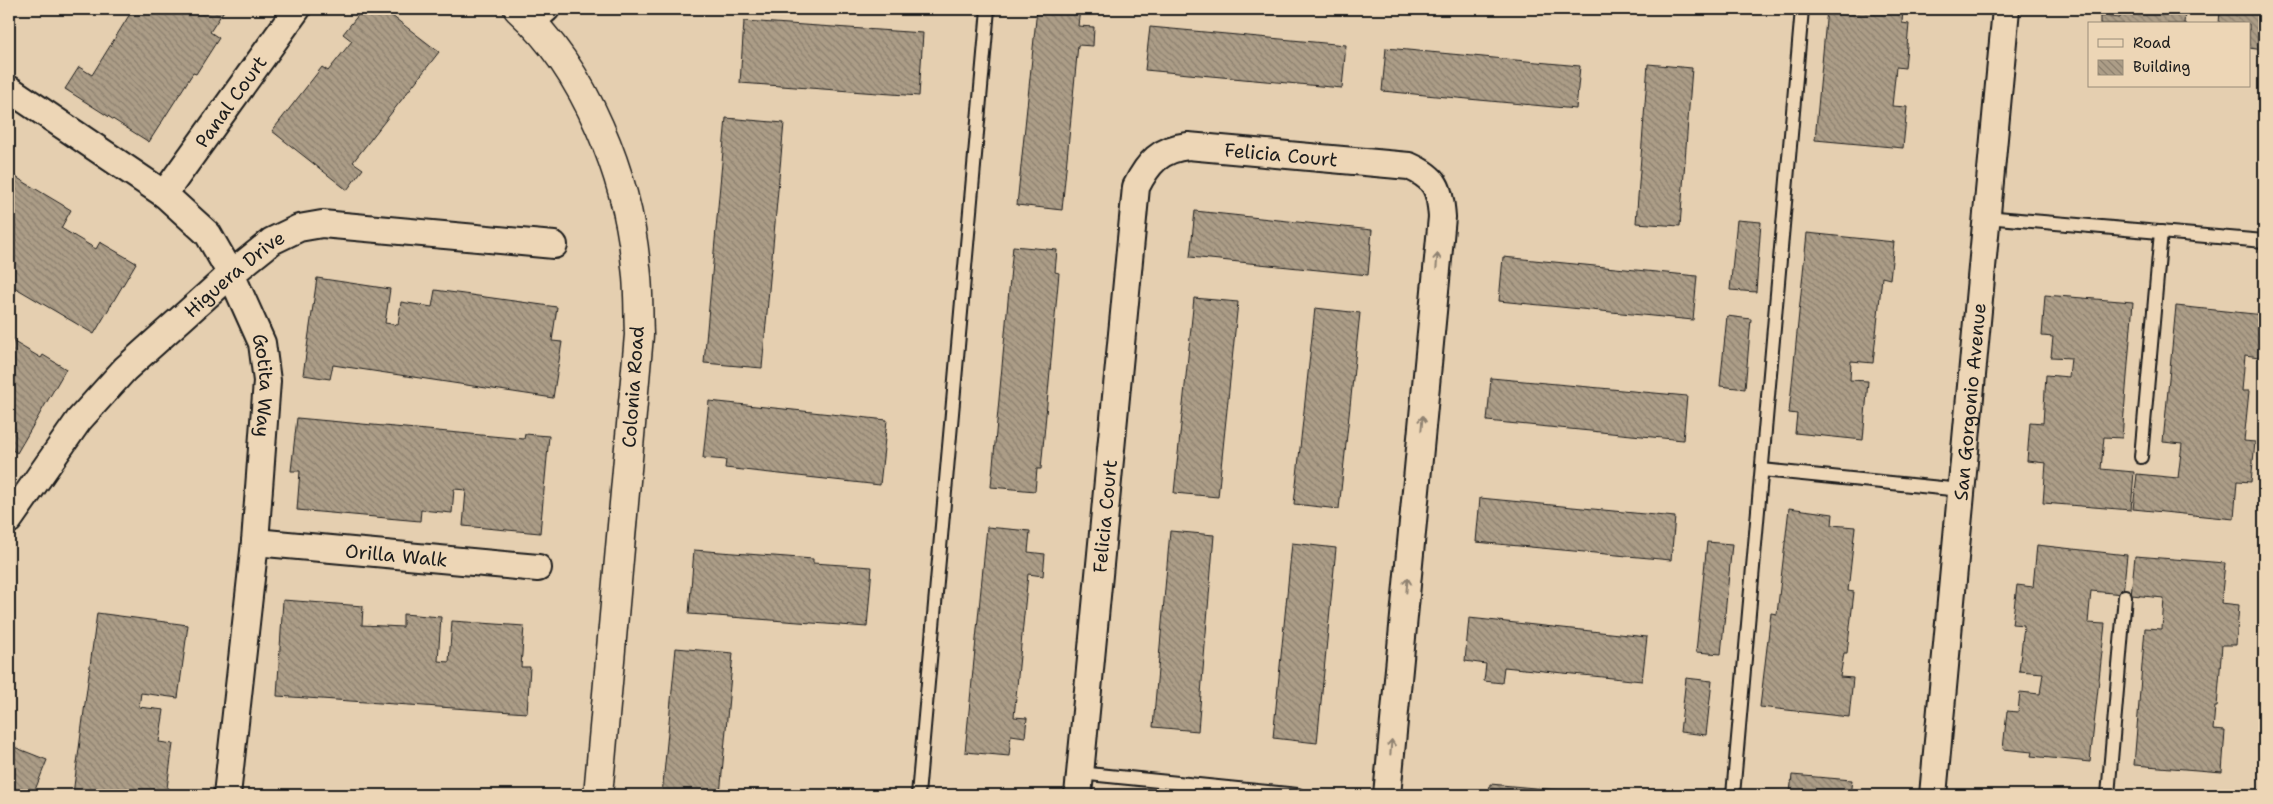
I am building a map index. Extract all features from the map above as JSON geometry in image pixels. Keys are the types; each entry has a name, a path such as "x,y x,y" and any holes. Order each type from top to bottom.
{"street":[{"name":"Panal Court","path":"164,194 298,9"},
{"name":"San Gorgonio Avenue","path":"1933,795 2006,9"},
{"name":"Colonia Road","path":"532,13 590,107 606,142 626,207 636,267 639,335 598,795"},
{"name":"Gotita Way","path":"9,89 164,194 208,234 231,274 262,343 267,381 255,542 227,795"},
{"name":"Felicia Court","path":"1078,784 1136,187 1146,167 1163,153 1188,146 1409,166 1423,172 1434,182 1441,196 1442,217 1387,795"},
{"name":"Higuera Drive","path":"10,513 79,420 125,369 231,274 272,241 299,228 322,224 554,245"},
{"name":"Orilla Walk","path":"255,542 538,568"}],"lane":[{"path":"918,795 988,9"},
{"path":"1733,795 1802,9"},
{"path":"1986,217 2264,242"},
{"path":"2141,458 2161,232"},
{"path":"1762,470 1961,490"},
{"path":"2108,795 2125,596"},
{"path":"1078,784 1298,795"}],"building":[{"path":"133,9 225,9 210,32 219,38 196,74 193,73 149,142 65,89 79,67 92,75"},
{"path":"363,9 383,9 439,52 353,162 363,169 347,190 272,131 322,67 328,71 352,41 343,34"},
{"path":"1037,9 1080,9 1078,26 1094,27 1093,46 1078,45 1062,210 1017,205"},
{"path":"1827,9 1903,9 1902,23 1909,24 1905,68 1896,67 1892,106 1907,107 1903,148 1815,140"},
{"path":"2121,9 2185,12 2184,22 2100,22 2100,16 2120,18"},
{"path":"2220,9 2264,9 2264,50 2250,48 2250,22 2219,22"},
{"path":"744,21 923,33 919,96 740,83"},
{"path":"1150,27 1346,45 1342,88 1145,70"},
{"path":"1386,48 1580,66 1576,109 1382,91"},
{"path":"1648,64 1692,68 1680,226 1636,223"},
{"path":"726,118 784,123 762,368 704,363"},
{"path":"9,173 71,210 61,228 96,249 100,242 136,263 94,334 9,284"},
{"path":"1195,211 1372,230 1368,275 1190,257"},
{"path":"1737,220 1761,222 1756,292 1730,290"},
{"path":"1807,233 1894,242 1890,279 1882,277 1873,363 1851,361 1850,380 1868,381 1863,440 1795,433 1797,414 1789,413"},
{"path":"1013,246 1057,250 1055,272 1059,273 1041,469 1037,469 1035,491 991,487"},
{"path":"1503,257 1697,276 1693,320 1499,301"},
{"path":"317,278 390,289 385,323 398,325 401,302 432,307 435,290 557,307 552,341 562,342 553,398 333,365 330,379 303,375"},
{"path":"2045,295 2133,302 2122,438 2104,437 2101,469 2134,472 2131,510 2043,503 2046,463 2027,461 2030,422 2043,423 2046,375 2069,377 2071,358 2051,357 2053,337 2042,336"},
{"path":"1194,298 1238,302 1218,497 1174,493"},
{"path":"2176,306 2264,315 2259,357 2245,355 2242,391 2249,391 2244,441 2255,442 2251,482 2237,481 2234,519 2133,509 2137,474 2178,478 2182,444 2163,442"},
{"path":"1315,308 1360,313 1339,509 1294,504"},
{"path":"1727,316 1751,319 1745,389 1720,386"},
{"path":"9,339 41,358 43,355 66,369 17,453 9,448"},
{"path":"1491,378 1687,396 1683,440 1487,421"},
{"path":"709,401 887,420 880,485 725,468 726,460 703,458"},
{"path":"297,418 524,439 525,434 549,436 540,533 463,526 466,490 454,489 452,513 421,510 420,521 297,510 300,471 291,471"},
{"path":"1480,498 1675,517 1671,560 1476,542"},
{"path":"1789,508 1833,514 1832,525 1855,527 1848,591 1854,592 1847,653 1844,653 1840,677 1853,678 1849,717 1760,707 1771,613 1777,614"},
{"path":"987,527 1030,531 1028,552 1045,554 1043,576 1028,574 1014,717 1027,718 1025,737 1011,735 1009,756 965,752"},
{"path":"1170,531 1214,535 1198,731 1153,727"},
{"path":"1707,542 1732,544 1721,654 1696,652"},
{"path":"1292,543 1336,548 1317,743 1273,738"},
{"path":"2037,545 2127,555 2123,594 2091,591 2088,623 2105,624 2090,762 2031,756 2032,752 2003,749 2007,711 2018,712 2020,692 2040,694 2043,673 2019,671 2024,625 2012,624 2017,585 2033,587"},
{"path":"694,550 813,559 813,563 872,567 867,627 689,614"},
{"path":"2135,556 2225,563 2221,603 2239,605 2236,645 2222,645 2217,707 2215,707 2213,730 2225,731 2222,772 2134,765 2145,628 2162,629 2164,598 2131,595"},
{"path":"283,600 363,606 362,625 403,627 403,614 441,617 438,661 449,662 452,621 524,626 521,667 530,667 527,713 277,696"},
{"path":"97,613 188,625 178,698 141,693 139,707 164,710 159,742 173,744 167,788 169,788 168,795 73,794"},
{"path":"1469,618 1647,637 1642,681 1504,667 1502,683 1484,681 1486,664 1465,661"},
{"path":"676,648 733,653 720,795 662,795"},
{"path":"1686,678 1712,681 1706,735 1680,732"},
{"path":"9,745 47,760 33,795 9,795"},
{"path":"1792,775 1852,780 1850,795 1758,795 1759,790 1790,792"},
{"path":"1490,784 1590,793 1590,795 1489,795"}]}
